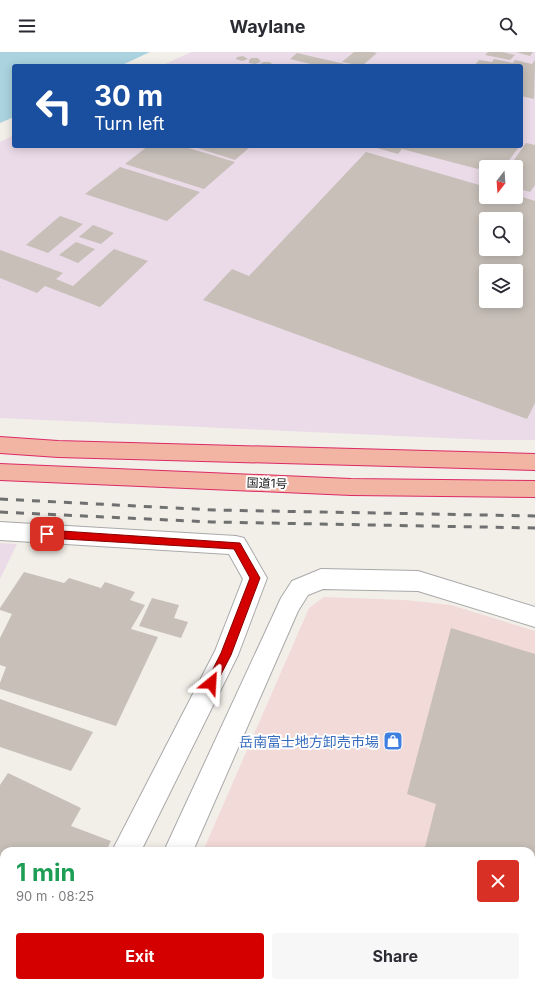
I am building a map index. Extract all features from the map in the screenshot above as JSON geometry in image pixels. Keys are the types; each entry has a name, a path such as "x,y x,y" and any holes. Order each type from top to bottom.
{"highway":[{"path":"0,445 58,449 535,462"},
{"name":"国道1号","path":"0,472 351,487 535,488"}],"street":[{"path":"0,531 236,545 255,578 226,655 128,847"},
{"path":"180,847 289,605 300,588 321,579 418,581 535,617"}],"shaded area":[{"path":"191,52 535,52 535,440 489,440 0,418 0,142 12,136 12,148 523,148 523,64 165,64"},
{"path":"0,543 17,544 0,579"},
{"name":"岳南富士地方卸売市場","path":"324,597 405,600 451,605 535,631 535,847 205,847 309,608"}],"water":[{"path":"0,52 150,52 124,64 12,64 12,118 0,123"}],"building":[{"path":"354,52 377,53 364,64 342,62"},
{"path":"488,52 502,52 515,55 510,60 485,55"},
{"path":"516,52 533,52 530,56"},
{"path":"297,53 345,64 311,64 290,59"},
{"path":"243,56 248,59 242,61 236,59 237,57"},
{"path":"251,58 258,58 261,62 255,64 249,63"},
{"path":"494,59 513,63 515,60 532,64 535,60 534,99 523,96 523,64 476,64 479,60 492,62"},
{"path":"263,62 270,62 272,64 260,64"},
{"path":"526,143 535,145 535,185 530,192 523,190 523,160 514,160"},
{"path":"145,148 189,148 235,162 204,189 125,164"},
{"path":"197,148 249,148 235,160"},
{"path":"377,148 518,148 509,160 479,160 478,169 402,149 398,154"},
{"path":"366,152 479,185 479,204 523,204 523,197 535,201 535,403 527,419 203,300 232,269 249,276"},
{"path":"120,167 200,192 167,221 85,194"},
{"path":"60,216 83,224 48,253 26,245"},
{"path":"93,225 114,233 101,244 79,237"},
{"path":"76,242 95,249 78,263 59,255"},
{"path":"114,249 148,261 100,307 45,286 37,293 0,278 0,250 63,273 56,279 73,286"},
{"path":"24,572 64,583 69,578 101,588 105,582 135,592 130,600 145,605 131,629 158,637 116,726 0,689 0,683 6,667 0,665 0,638 12,614 0,610 0,608"},
{"path":"152,598 179,605 174,618 188,622 181,638 139,626"},
{"path":"451,628 535,654 535,847 425,847 436,804 407,794"},
{"path":"0,699 93,732 71,771 0,747"},
{"path":"8,773 81,808 71,826 111,841 108,847 0,847 0,785"}],"railway":[{"path":"0,499 214,510 535,516"},
{"path":"0,512 212,522 535,528"}],"place":[{"name":"岳南富士地方卸売市場","path":"393,741"}],"route":[{"path":"47,534 236,545 255,578 226,655 211,683"}]}
